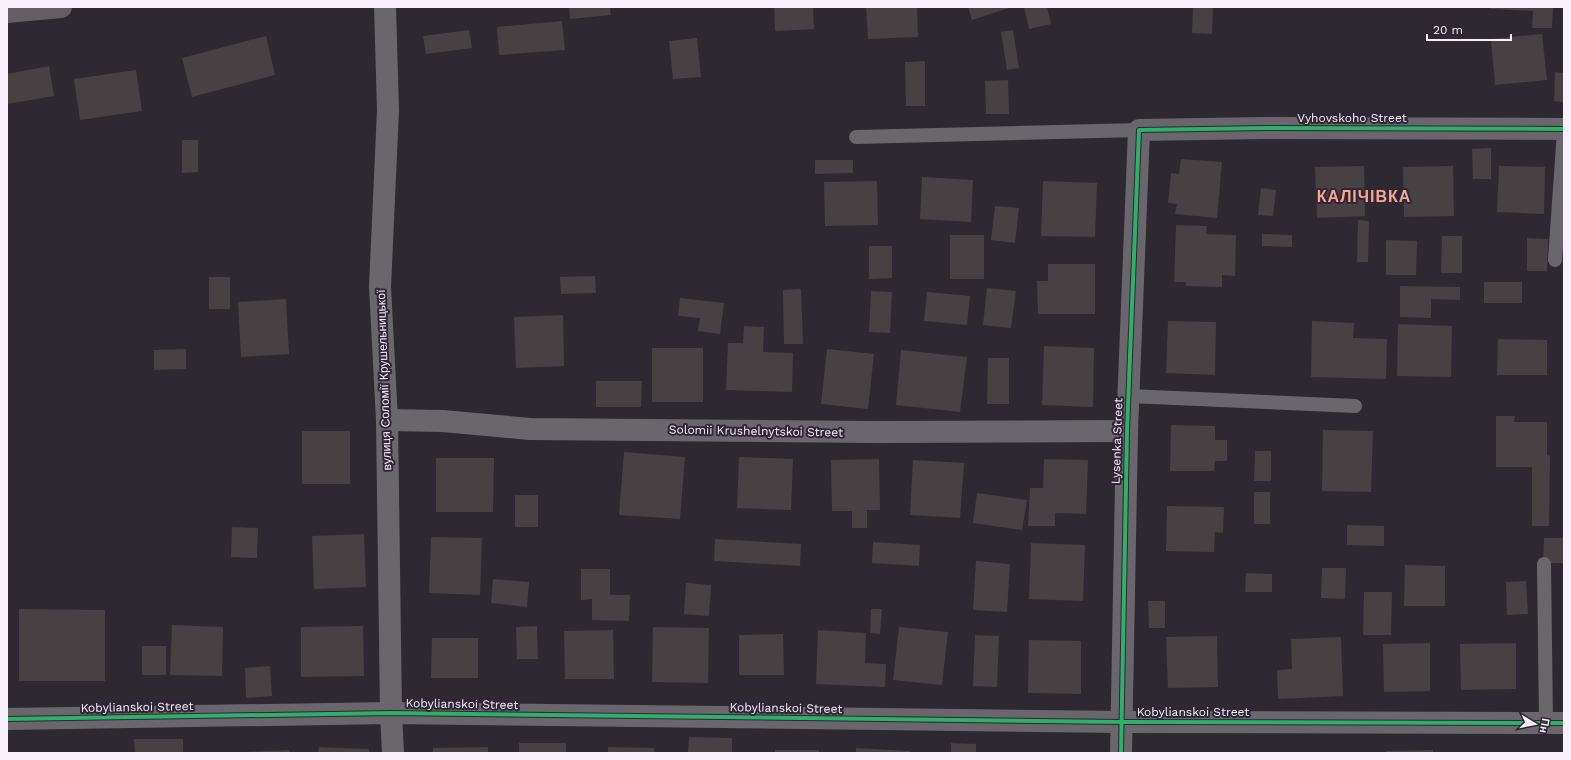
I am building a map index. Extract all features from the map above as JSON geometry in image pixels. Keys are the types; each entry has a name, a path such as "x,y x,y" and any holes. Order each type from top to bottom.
{"street":[{"path":"7,12 61,7"},
{"name":"вулиця Соломії Крушельницької","path":"385,7 388,110 380,287 387,420 391,713 393,753"},
{"name":"Vyhovskoho Street","path":"1139,130 1265,128 1564,130"},
{"name":"Lysenka Street","path":"1121,753 1127,432 1139,130"},
{"name":"Solomii Krushelnytskoi Street","path":"387,420 444,421 530,429 875,432 1127,432"},
{"name":"Kobylianskoi Street","path":"7,719 391,713 1122,722 1555,723"}],"lane":[{"path":"856,137 1139,130"},
{"path":"1555,260 1564,130"},
{"path":"1129,396 1355,406"},
{"path":"1544,564 1555,723"}],"building":[{"path":"569,7 610,7 611,15 570,19"},
{"path":"774,7 813,7 814,29 775,31"},
{"path":"866,7 917,7 918,37 868,39"},
{"path":"968,7 1012,7 972,20"},
{"path":"1024,7 1047,7 1051,24 1029,29"},
{"path":"1193,7 1213,7 1212,34 1192,33"},
{"path":"1491,7 1553,7 1552,28 1532,28 1533,11 1491,9"},
{"path":"562,21 565,50 499,55 497,27"},
{"path":"469,30 472,48 426,54 423,36"},
{"path":"1013,30 1019,68 1007,70 1001,32"},
{"path":"1542,34 1547,80 1495,85 1491,39"},
{"path":"266,36 275,75 192,97 182,58"},
{"path":"697,38 701,77 673,79 669,41"},
{"path":"925,61 925,106 906,106 905,62"},
{"path":"49,66 54,96 7,104 7,74"},
{"path":"136,70 142,111 80,120 74,79"},
{"path":"1555,72 1564,73 1564,102 1554,101"},
{"path":"1008,80 1009,114 986,114 985,81"},
{"path":"182,140 198,140 198,172 182,173"},
{"path":"1491,148 1491,179 1473,179 1472,149"},
{"path":"1181,159 1222,162 1217,218 1175,214 1177,204 1168,203 1171,173 1179,174"},
{"path":"815,160 853,160 853,173 815,174"},
{"path":"1364,166 1365,216 1317,218 1315,167"},
{"path":"1453,166 1454,216 1404,217 1403,167"},
{"path":"1499,166 1545,167 1544,214 1497,212"},
{"path":"922,177 973,180 971,222 920,219"},
{"path":"877,181 878,225 825,226 824,182"},
{"path":"1043,181 1097,183 1095,237 1041,236"},
{"path":"1261,188 1276,190 1273,216 1258,215"},
{"path":"995,206 1019,208 1015,243 991,240"},
{"path":"1358,220 1369,221 1368,262 1357,262"},
{"path":"1176,225 1207,226 1206,234 1236,235 1235,276 1222,275 1222,287 1186,286 1186,282 1174,282"},
{"path":"1262,234 1292,235 1292,247 1262,246"},
{"path":"950,235 984,235 984,279 950,279"},
{"path":"1442,236 1462,236 1462,273 1441,273"},
{"path":"1527,238 1548,239 1547,271 1527,271"},
{"path":"1386,240 1417,241 1416,275 1386,275"},
{"path":"869,246 892,246 892,278 869,279"},
{"path":"1048,264 1095,264 1095,314 1038,314 1037,281 1048,281"},
{"path":"595,276 596,293 561,294 560,277"},
{"path":"209,277 230,277 230,309 209,309"},
{"path":"1484,282 1522,282 1522,303 1484,303"},
{"path":"1400,286 1460,287 1460,300 1431,299 1431,318 1400,317"},
{"path":"987,288 1016,291 1011,328 983,325"},
{"path":"801,289 803,344 784,344 783,290"},
{"path":"871,291 892,292 890,333 869,332"},
{"path":"927,292 970,296 967,325 924,321"},
{"path":"680,298 724,303 720,334 698,331 700,318 678,316"},
{"path":"286,299 289,354 241,357 238,302"},
{"path":"563,315 564,366 516,368 514,317"},
{"path":"1168,321 1216,322 1215,375 1166,373"},
{"path":"1312,321 1354,323 1353,338 1387,339 1386,379 1311,377"},
{"path":"1398,324 1452,326 1451,377 1397,376"},
{"path":"744,326 764,327 763,352 793,353 792,392 726,390 728,343 743,343"},
{"path":"1498,339 1547,340 1547,375 1497,375"},
{"path":"1044,346 1094,348 1093,407 1042,405"},
{"path":"652,348 703,348 703,402 652,402"},
{"path":"186,349 186,369 154,370 154,350"},
{"path":"827,349 874,354 868,409 821,404"},
{"path":"901,350 967,357 960,412 896,405"},
{"path":"988,358 1009,358 1009,404 987,404"},
{"path":"596,381 642,381 641,407 596,407"},
{"path":"1496,416 1515,416 1514,422 1547,422 1547,455 1550,456 1549,526 1532,526 1532,467 1496,467"},
{"path":"1171,425 1215,426 1215,440 1227,440 1227,461 1215,461 1214,471 1170,471"},
{"path":"1323,430 1373,431 1371,492 1322,491"},
{"path":"302,431 350,431 350,484 302,484"},
{"path":"1255,451 1271,451 1271,481 1254,481"},
{"path":"624,452 685,457 680,519 619,515"},
{"path":"739,457 793,459 791,510 737,508"},
{"path":"436,458 494,458 493,512 436,512"},
{"path":"879,459 880,510 867,510 867,528 852,528 852,511 832,511 831,460"},
{"path":"1044,459 1088,460 1086,514 1055,513 1055,526 1028,526 1030,488 1043,488"},
{"path":"913,460 964,463 960,518 910,515"},
{"path":"1254,492 1270,492 1270,524 1254,524"},
{"path":"977,493 1027,500 1022,530 973,523"},
{"path":"515,495 538,495 538,527 515,527"},
{"path":"1167,506 1224,507 1223,533 1215,532 1214,552 1166,551"},
{"path":"1347,525 1384,526 1384,546 1347,545"},
{"path":"232,527 258,528 257,558 231,557"},
{"path":"364,534 366,587 314,589 312,536"},
{"path":"431,537 482,538 480,595 429,593"},
{"path":"1544,538 1564,538 1564,563 1543,563"},
{"path":"715,539 801,544 800,566 714,561"},
{"path":"873,542 920,545 919,566 872,563"},
{"path":"1031,543 1085,545 1083,601 1029,599"},
{"path":"976,561 1010,564 1007,612 973,610"},
{"path":"1405,565 1445,566 1445,606 1404,606"},
{"path":"1322,568 1346,568 1345,599 1321,598"},
{"path":"581,569 610,569 610,595 630,595 629,621 592,620 592,599 581,600"},
{"path":"1246,573 1272,574 1272,592 1245,592"},
{"path":"493,579 529,582 527,607 491,603"},
{"path":"1526,581 1528,614 1507,615 1506,582"},
{"path":"686,583 711,585 709,616 684,614"},
{"path":"1364,592 1392,592 1391,635 1363,635"},
{"path":"1148,601 1165,601 1165,628 1149,628"},
{"path":"19,609 105,610 105,681 19,681"},
{"path":"871,609 882,609 880,634 870,633"},
{"path":"172,625 223,627 222,676 170,675"},
{"path":"363,626 364,676 301,677 301,627"},
{"path":"537,626 538,659 517,659 516,627"},
{"path":"653,627 709,628 708,683 652,682"},
{"path":"899,627 948,632 942,685 893,680"},
{"path":"613,630 614,679 565,679 564,631"},
{"path":"818,630 866,633 865,663 886,664 885,687 816,684"},
{"path":"783,634 784,675 739,675 739,635"},
{"path":"975,635 999,636 997,687 973,686"},
{"path":"1217,636 1218,687 1168,688 1166,637"},
{"path":"1341,637 1343,696 1278,699 1277,670 1292,669 1291,639"},
{"path":"432,638 478,638 478,678 431,678"},
{"path":"1029,640 1081,641 1081,694 1028,693"},
{"path":"1430,643 1430,691 1384,692 1383,644"},
{"path":"1516,643 1516,689 1461,690 1460,644"},
{"path":"142,646 166,646 166,675 142,675"},
{"path":"270,666 272,696 246,698 245,668"},
{"path":"689,737 732,738 732,753 688,753"},
{"path":"134,739 183,739 183,753 135,753"},
{"path":"519,743 566,743 566,753 519,753"},
{"path":"951,743 976,744 976,753 951,753"},
{"path":"319,747 369,749 369,753 318,753"},
{"path":"488,747 488,753 433,753 433,748"},
{"path":"608,747 654,748 654,753 608,753"},
{"path":"856,748 910,751 910,753 856,753"},
{"path":"289,750 290,753 244,753 244,752"},
{"path":"775,750 819,750 819,753 775,753"},
{"path":"1433,750 1433,753 1386,753 1386,751"}],"cycle path":[{"path":"1121,753 1127,431 1139,130 1265,128 1564,129"},
{"path":"7,719 391,713 1122,722 1564,723"}],"district":[{"name":"КАЛІЧІВКА","path":"1364,196"}]}
